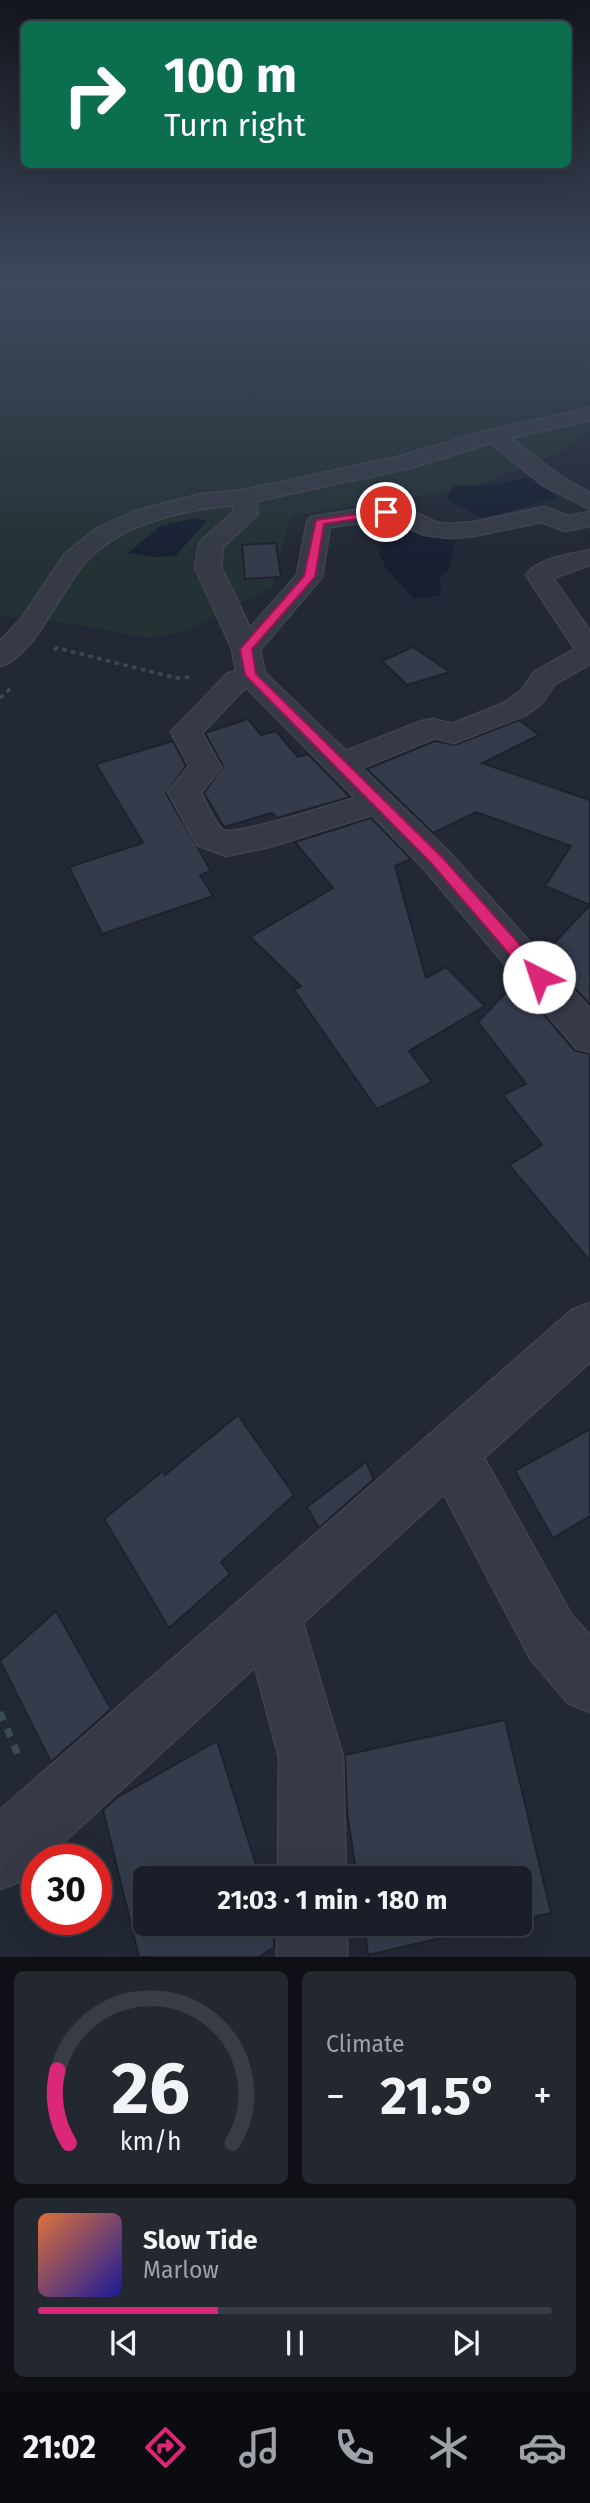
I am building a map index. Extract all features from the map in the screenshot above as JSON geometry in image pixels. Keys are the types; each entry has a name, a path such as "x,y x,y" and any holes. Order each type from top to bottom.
{"street":[{"path":"0,658 31,624 74,559 105,534 155,513 201,500 244,497 402,463 494,435 590,414"},
{"path":"494,435 552,481 590,502"},
{"path":"244,497 246,514 211,545 208,567 245,668 437,860 590,1035"},
{"path":"378,802 258,838 226,844 209,837 184,792 205,766 186,732 245,668 309,577 319,522 386,512 409,518 433,530 450,531 474,529 545,514 565,524 590,519"},
{"path":"340,765 432,727 454,734 515,709 532,697 544,678 590,651 539,575 590,557"},
{"path":"0,1856 590,1328"},
{"path":"452,1453 551,1637 590,1681"},
{"path":"270,1613 311,1757 312,1866"},
{"path":"312,1936 312,1957"}],"path":[{"path":"47,656 57,648 176,678 213,675 245,668"},
{"path":"0,698 19,681"}],"shaded area":[{"path":"0,375 590,375 590,430 562,452 470,488 291,516 272,587 184,632 146,638 81,625 0,615"}],"water":[{"path":"535,478 557,498 483,518 446,499 454,486 491,485"},
{"path":"196,518 207,521 175,556 155,557 128,553 160,526"},
{"path":"398,524 456,536 448,571 440,577 441,595 414,599 386,568 379,552 384,531"}],"building":[{"path":"276,543 281,577 245,579 242,545"},
{"path":"413,647 450,672 407,685 382,661"},
{"path":"248,719 261,735 276,731 298,757 308,754 350,797 277,818 272,813 224,827 204,793 223,766 205,733"},
{"path":"519,720 539,735 482,763 590,800 590,905 545,886 571,846 476,812 433,833 367,769 435,741 455,745"},
{"path":"173,741 186,766 166,793 211,871 200,875 213,896 102,934 69,867 143,843 96,764"},
{"path":"371,818 411,859 395,866 426,978 446,967 485,1006 409,1051 432,1082 377,1109 294,990 301,986 250,937 333,888 295,842"},
{"path":"590,905 590,1005 544,954"},
{"path":"516,982 574,1050 590,1054 590,1261 509,1165 542,1145 503,1095 526,1084 478,1022"},
{"path":"238,1415 294,1495 221,1562 230,1574 169,1628 104,1519 163,1471 165,1475"},
{"path":"590,1429 590,1516 553,1538 515,1471"},
{"path":"366,1462 374,1479 319,1528 307,1507"},
{"path":"56,1611 111,1709 51,1762 0,1661"},
{"path":"505,1720 551,1913 532,1917 532,1866 355,1866 347,1811 345,1755"},
{"path":"217,1741 256,1866 133,1866 133,1932 103,1810 116,1798"},
{"path":"134,1936 274,1936 274,1947 259,1957 139,1957"},
{"path":"366,1936 450,1936 368,1955"}],"route":[{"path":"386,512 319,522 309,577 246,649 251,675 437,860 539,977"}]}
